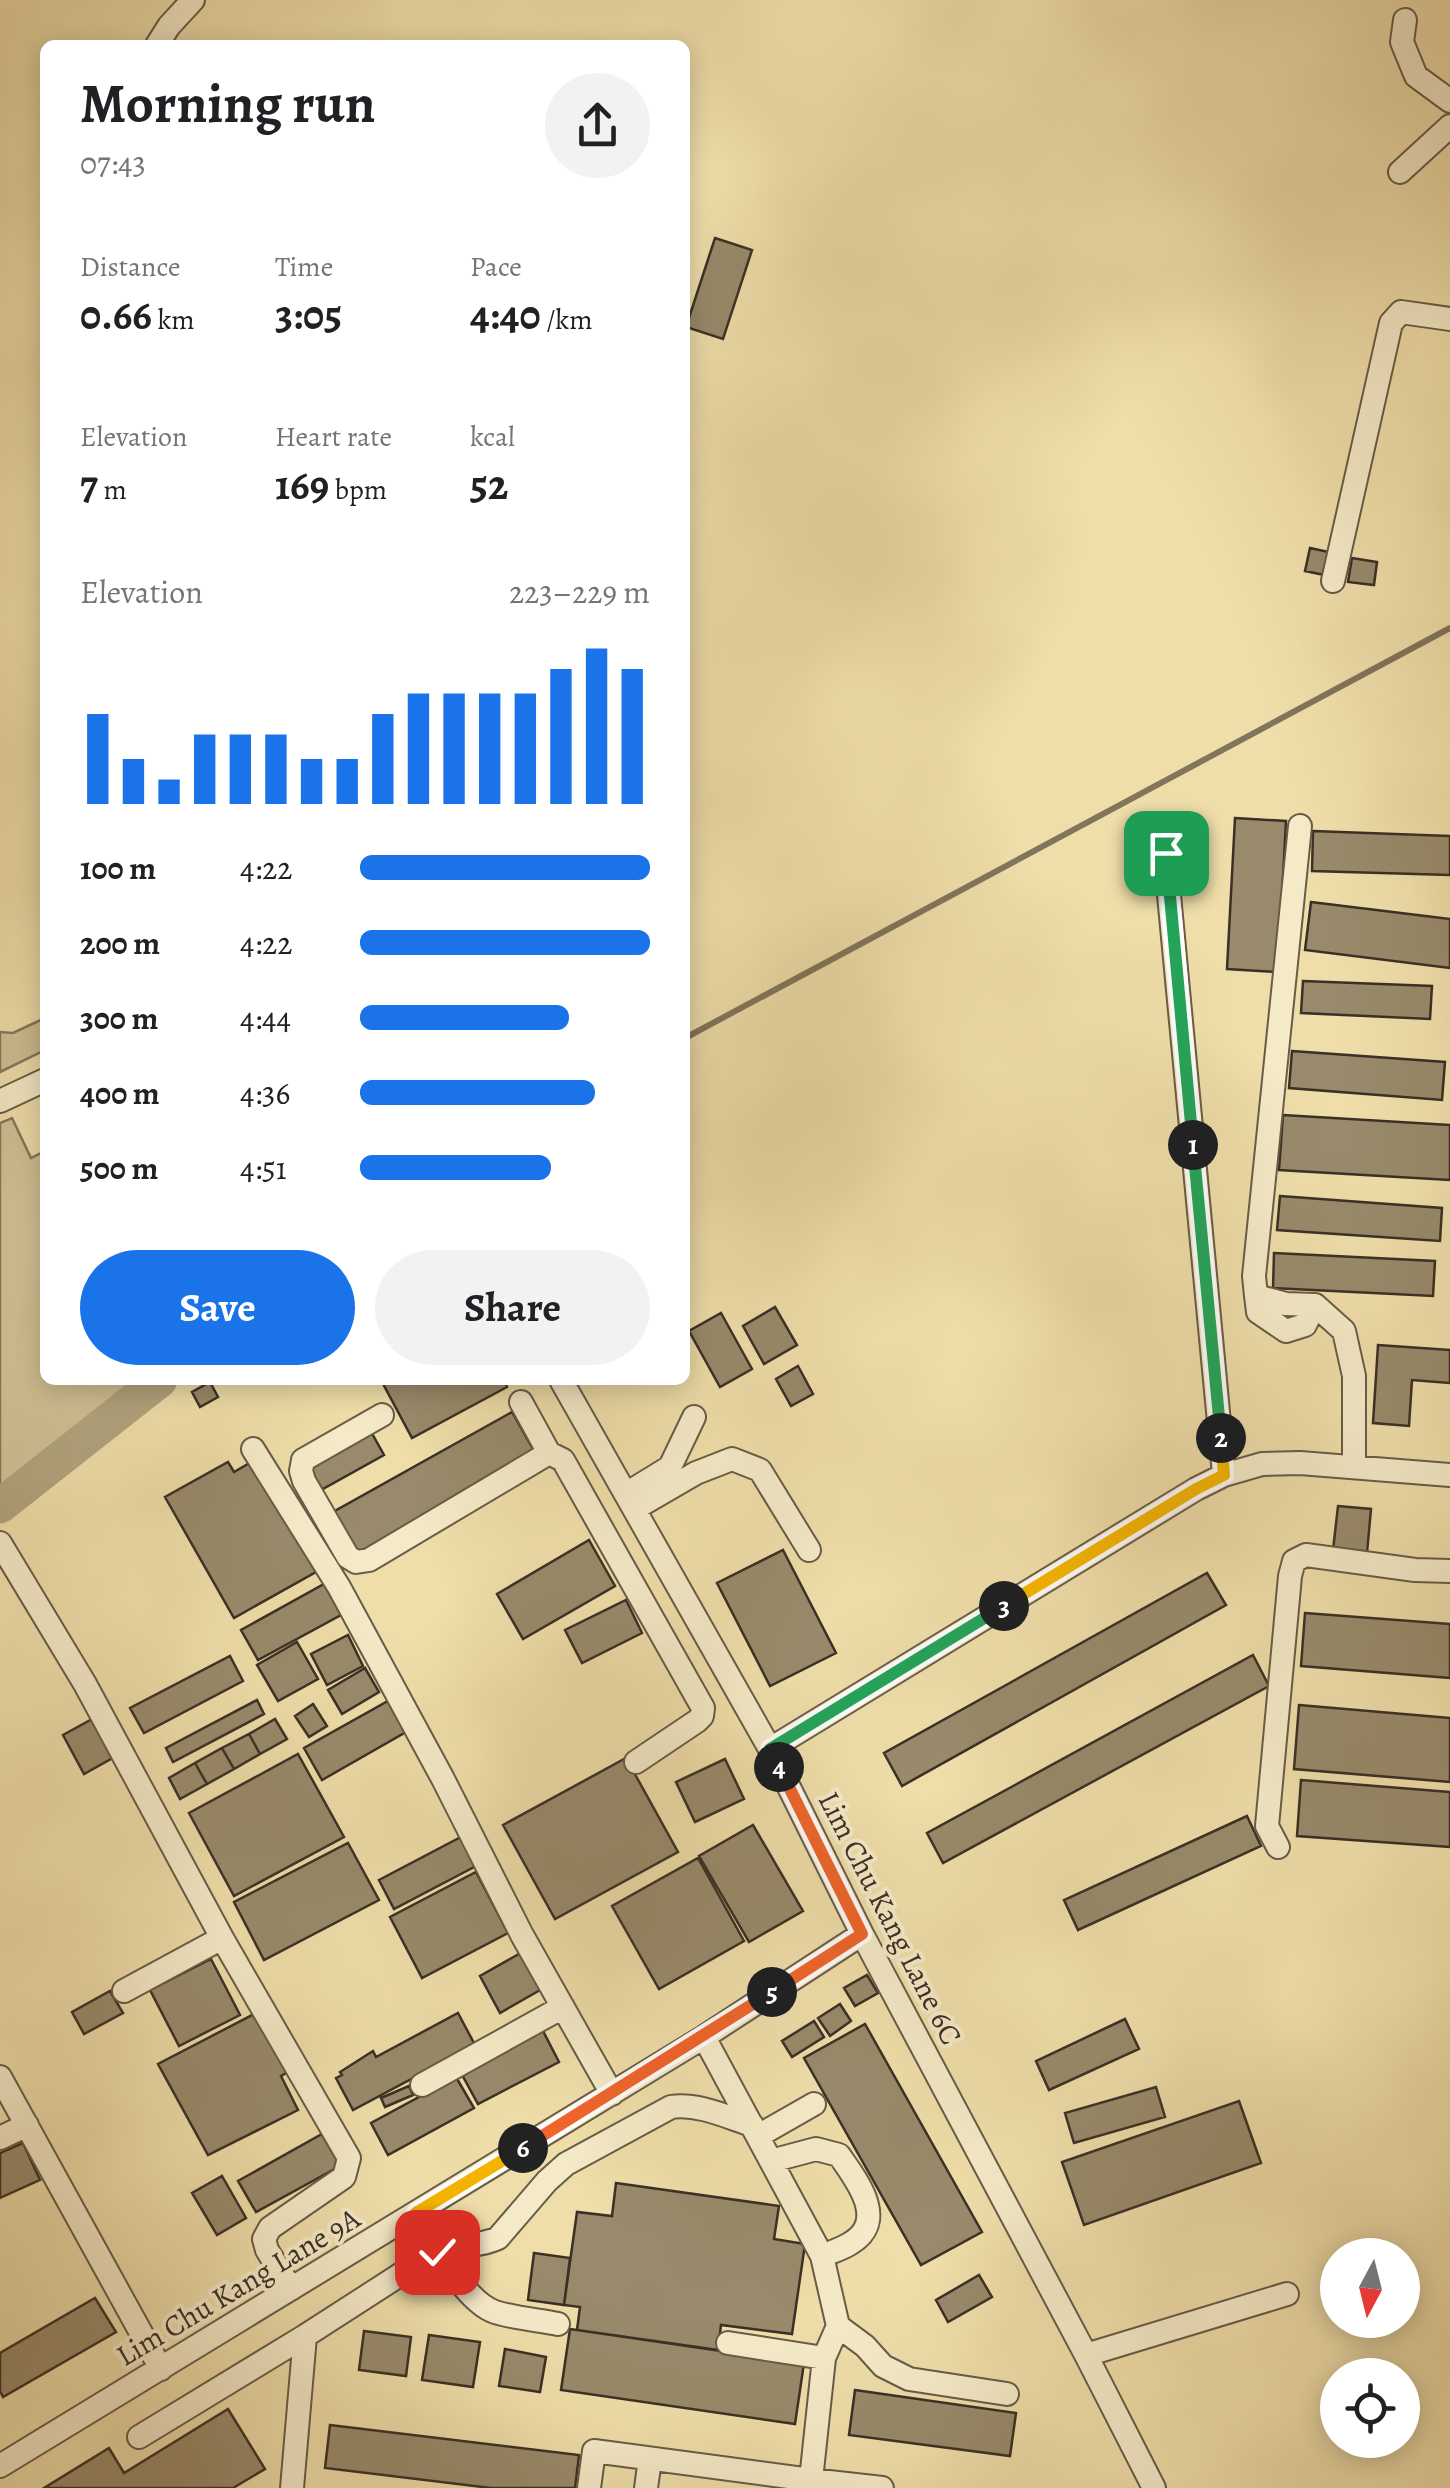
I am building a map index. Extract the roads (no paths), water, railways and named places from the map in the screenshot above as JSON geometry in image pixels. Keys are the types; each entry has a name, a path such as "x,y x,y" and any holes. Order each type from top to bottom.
{"street":[{"path":"160,40 193,0"},
{"path":"1405,20 1402,42 1416,76 1450,101"},
{"path":"1400,172 1450,126"},
{"path":"1332,580 1391,322 1401,312 1450,318"},
{"path":"1300,826 1254,1276 1258,1312 1286,1331 1305,1325 1315,1305 1344,1331 1354,1376 1354,1467"},
{"path":"1166,853 1224,1475"},
{"path":"0,1101 40,1082"},
{"name":"Lim Chu Kang Lane 6C","path":"565,1385 770,1749 862,1934 1154,2488"},
{"path":"521,1402 549,1453 564,1460 702,1708 702,1716 636,1762"},
{"path":"382,1414 303,1460 301,1471 348,1557 356,1562 369,1560 549,1453"},
{"path":"630,1502 670,1466 694,1417"},
{"path":"253,1450 348,1605 444,1779 522,1934 612,2094"},
{"path":"630,1502 732,1459 760,1470 809,1550"},
{"path":"770,1749 1224,1475 1262,1464 1450,1475"},
{"path":"0,1543 86,1684 222,1938 349,2158 344,2176 270,2228 264,2239 291,2289"},
{"path":"1278,1847 1267,1826 1294,1560 1306,1555 1450,1571"},
{"path":"694,1693 726,1674"},
{"name":"Lim Chu Kang Lane 9A","path":"0,2466 612,2094 862,1934"},
{"path":"124,1991 222,1938"},
{"path":"422,2085 563,2007"},
{"path":"704,2037 822,2256 838,2326 824,2358 811,2480"},
{"path":"0,2077 161,2368"},
{"path":"139,2438 437,2252 498,2238 547,2180 566,2164 672,2107 695,2107 755,2130 814,2104"},
{"path":"0,2138 27,2126"},
{"path":"771,2161 816,2150 839,2155 856,2179 870,2213 866,2229 852,2243 822,2256"},
{"path":"416,2213 437,2252 490,2311 558,2324"},
{"path":"1086,2355 1287,2294"},
{"path":"838,2326 883,2366 909,2379 1007,2394"},
{"path":"292,2488 305,2336"},
{"path":"728,2344 824,2358"},
{"path":"589,2488 594,2451 882,2488"},
{"path":"646,2488 650,2458"}],"waterway":[{"path":"690,1035 1450,628"},
{"path":"0,1506 154,1385"}]}
